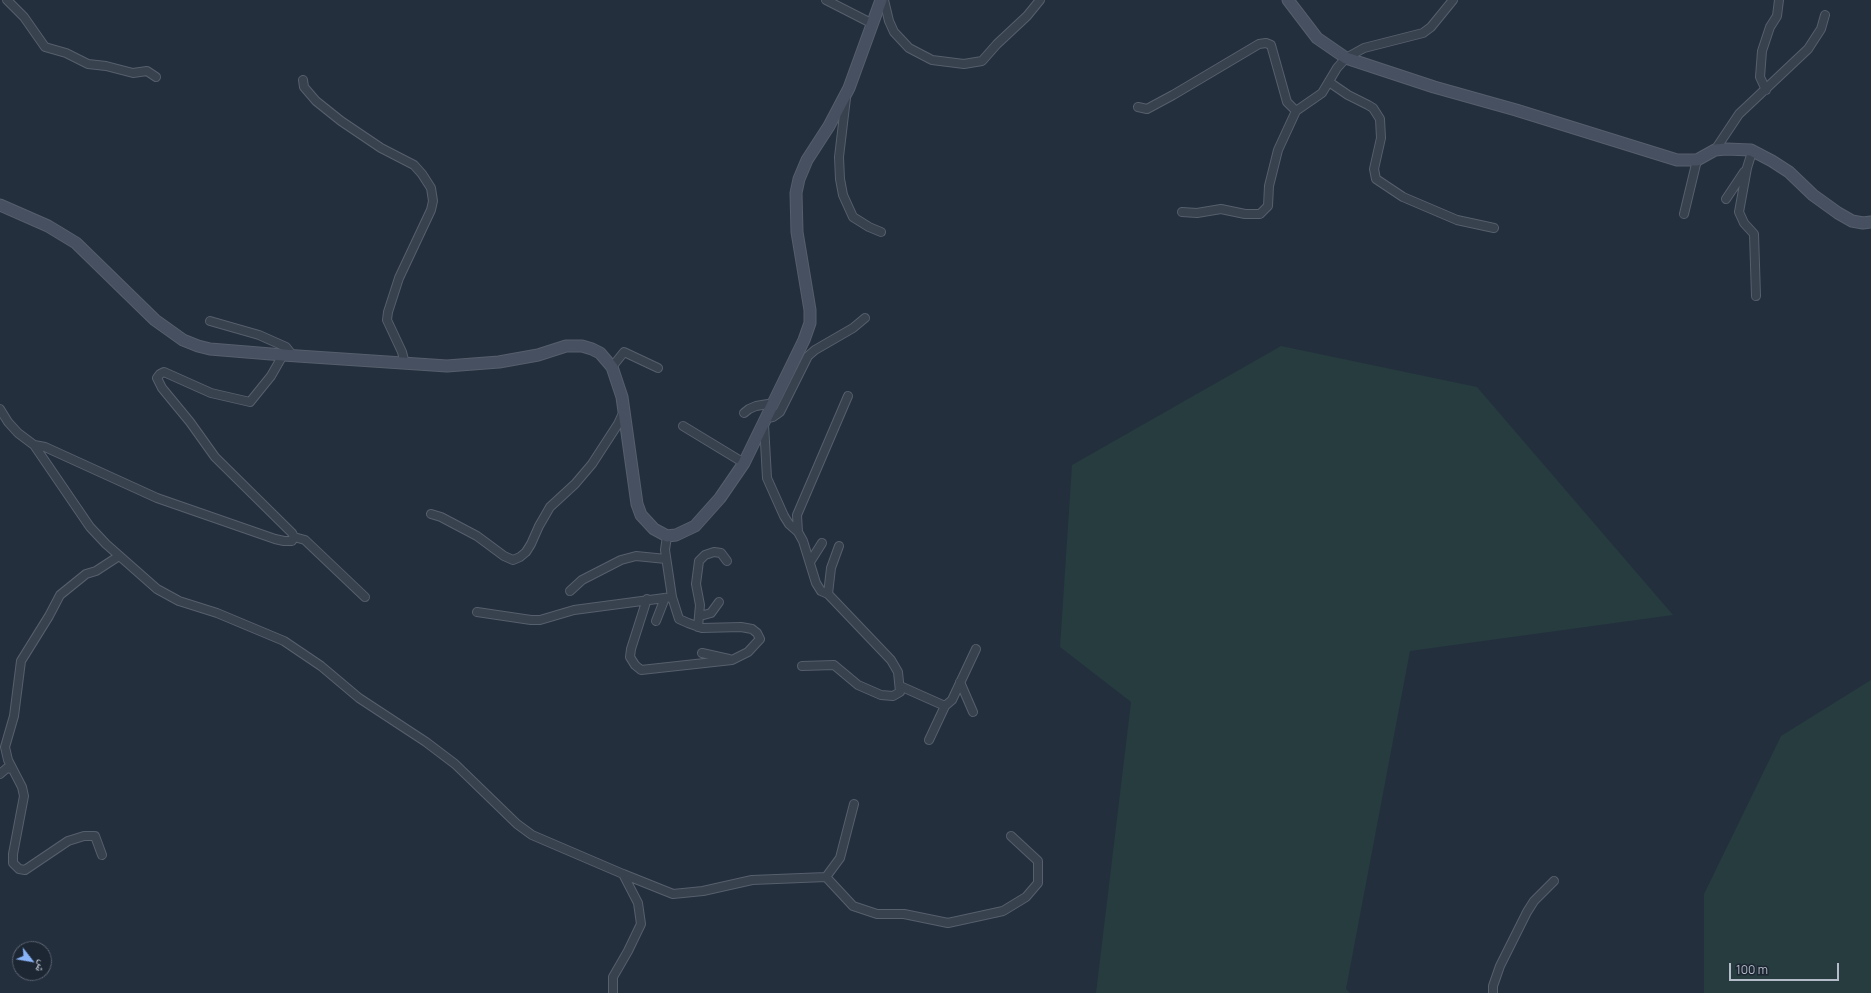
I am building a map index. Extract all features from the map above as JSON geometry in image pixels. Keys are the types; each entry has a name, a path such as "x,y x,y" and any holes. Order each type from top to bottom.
{"street":[{"path":"7,0 24,18 45,46 66,53 88,64 133,73 147,71 156,77"},
{"path":"826,0 872,23"},
{"path":"0,204 48,226 76,242 154,320 183,340 210,349 447,366 479,365 538,355 572,346 582,346 600,353 612,367 622,397 637,504 646,522 654,529 667,536 685,532 695,526 720,498 744,463 804,340 810,323 809,300 797,232 796,193 799,179 807,160 846,93 881,0"},
{"path":"884,0 889,21 894,32 909,48 932,60 964,64 982,61 1027,16 1040,0"},
{"path":"1288,0 1317,38 1346,58 1440,89 1516,110 1659,155 1683,161 1697,160 1715,150 1737,149 1752,152 1767,158 1789,172 1813,195 1838,213 1852,221 1863,223 1871,222"},
{"path":"1182,212 1197,213 1221,209 1260,214 1268,206 1270,180 1278,150 1296,111 1322,93 1337,68 1346,58 1364,48 1423,33 1431,28 1453,0"},
{"path":"1766,90 1760,77 1762,51 1770,27 1777,16 1779,0"},
{"path":"1715,150 1739,114 1808,49 1821,29 1825,15"},
{"path":"1138,107 1147,109 1259,44 1266,44 1271,45 1286,102 1296,111"},
{"path":"303,80 304,87 316,101 341,121 381,148 414,164 431,188 433,201 431,210 399,278 387,320 398,341 405,364"},
{"path":"1329,82 1348,95 1373,108 1380,119 1381,138 1374,169 1376,179 1403,197 1457,220 1494,228"},
{"path":"846,93 839,157 840,178 843,195 853,217 881,232"},
{"path":"1752,152 1747,168 1739,212 1744,223 1754,234 1756,296"},
{"path":"1684,214 1697,160"},
{"path":"1726,199 1747,168"},
{"path":"765,421 780,412 808,356 815,350 853,328 864,318"},
{"path":"210,321 259,335 286,347 288,355"},
{"path":"612,367 624,352 658,368"},
{"path":"288,355 250,402 211,393 166,373 160,374 157,378 162,388 190,422 215,457 292,533 294,537 305,540 365,597"},
{"path":"802,666 834,665 858,685 888,697 900,692 898,672 891,660 828,594 821,591 816,583 810,562 798,532 798,515 848,396"},
{"path":"744,413 756,406 774,403"},
{"path":"0,409 8,422 18,433 34,445 90,527 119,556 156,589 174,598 251,626 284,641 305,654 359,698 426,742 455,764 516,824 532,835 623,874 673,894 703,891 752,880 826,877 853,906 877,914 904,914 948,923 1003,911 1026,897 1038,883 1038,861 1011,836"},
{"path":"431,514 441,517 477,536 504,556 513,560 520,557 526,552 531,544 538,526 550,507 575,484 598,455 618,424 624,410"},
{"path":"765,421 767,478 784,516 789,524 798,532"},
{"path":"683,426 744,463"},
{"path":"34,445 44,447 157,498 196,513 284,542 292,541 294,537"},
{"path":"648,599 631,649 630,657 635,665 641,670 732,660 744,655 760,639 758,633 752,629 741,627 698,627 679,619 669,597 664,550 667,536"},
{"path":"810,562 822,543"},
{"path":"828,594 832,568 839,546"},
{"path":"698,627 700,605 696,584 699,561 705,555 714,552 721,553 727,561"},
{"path":"102,856 95,836 84,836 68,841 25,870 19,869 13,863 13,854 24,796 22,787 12,768 5,747 14,716 21,661 49,616 60,595 86,574 96,571 119,556"},
{"path":"570,590 582,580 621,560 636,556 666,559"},
{"path":"477,612 540,620 574,610 669,597"},
{"path":"656,620 669,597"},
{"path":"700,616 711,613 719,602"},
{"path":"929,740 945,706 952,700 976,649"},
{"path":"702,653 732,660"},
{"path":"960,682 973,712"},
{"path":"900,686 945,706"},
{"path":"0,774 7,768 12,768"},
{"path":"826,877 840,858 854,804"},
{"path":"613,993 613,977 641,924 638,903 623,874"},
{"path":"1493,993 1493,986 1500,966 1527,912 1534,901 1554,881"}],"green space":[{"path":"1281,346 1477,387 1673,615 1410,651 1346,989 1350,993 1096,993 1131,702 1060,647 1072,465"},
{"path":"1871,680 1871,993 1704,993 1704,894 1781,736"}]}
